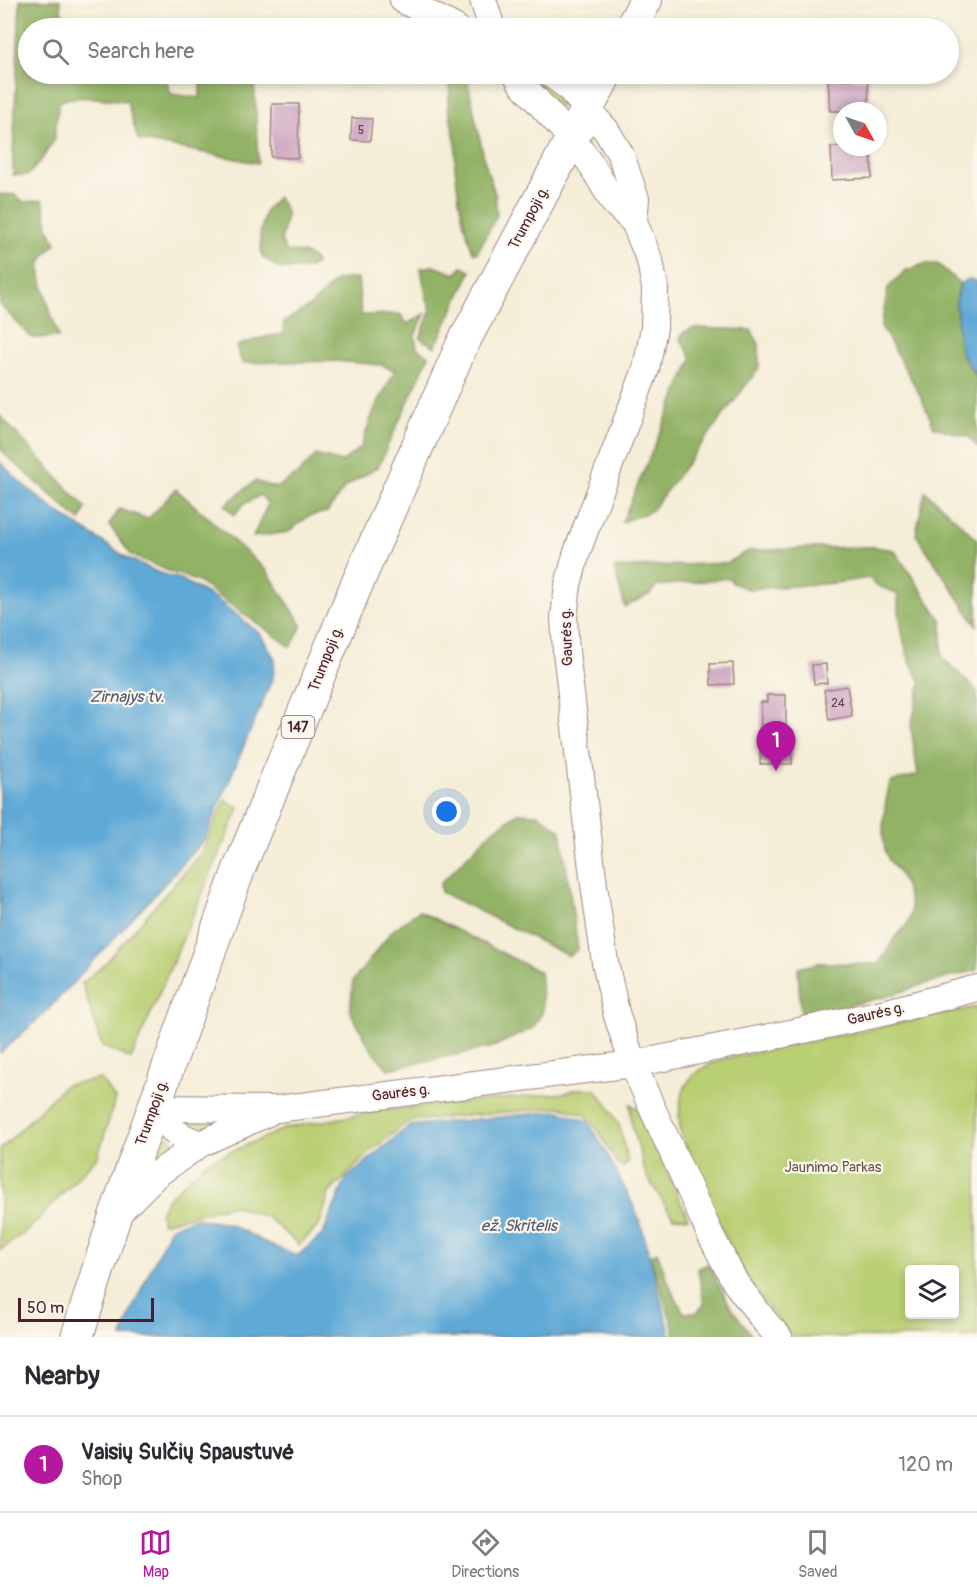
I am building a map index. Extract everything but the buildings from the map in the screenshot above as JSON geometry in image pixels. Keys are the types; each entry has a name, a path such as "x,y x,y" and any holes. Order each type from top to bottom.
{"main road":[{"name":"Trumpoji g.","path":"77,1337 115,1216 239,869 354,591 462,345 601,84"}],"street":[{"path":"403,0 437,18"},
{"path":"483,0 489,18"},
{"name":"Gaurės g.","path":"522,84 572,138 590,161 614,203 634,222 650,261 655,288 654,328 646,369 577,552 567,585 564,617 566,652 594,885 617,1016 633,1064 681,1172 735,1282 779,1337"},
{"name":"Gaurės g.","path":"564,84 606,130 621,155 636,199 634,222"},
{"name":"Gaurės g.","path":"153,1108 277,1109 633,1064 790,1034 887,1012 977,988"},
{"path":"153,1108 180,1136 200,1144"},
{"name":"Gaurės g.","path":"115,1216 158,1174 200,1144 277,1109"}],"green space":[{"path":"20,0 60,0 62,15 72,18 19,18"},
{"path":"18,44 18,84 168,84 171,94 200,98 200,84 254,84 258,163 138,140 127,101 102,98 73,98 59,102 54,140 28,175 13,175"},
{"path":"451,84 468,84 485,163 495,194 497,215 477,253 473,252 459,200 455,167 456,144 448,105"},
{"path":"536,84 550,84 561,93 567,106 554,103"},
{"path":"0,194 15,195 24,202 43,200 48,226 56,244 47,252 41,263 41,278 59,337 32,338 0,305"},
{"path":"278,197 287,213 281,241 286,251 304,253 314,260 316,264 307,269 279,269 262,256 260,236 265,211"},
{"path":"924,264 938,264 960,284 956,302 960,351 977,378 977,447 969,437 934,427 920,395 881,326 888,288 905,271"},
{"path":"433,266 456,274 462,267 471,271 435,347 420,338 431,309 421,268"},
{"path":"358,278 361,315 400,314 407,324 425,314 415,335 417,348 429,356 378,467 346,486 327,512 309,516 288,532 253,537 268,504 261,495 244,504 234,515 225,505 255,481 276,488 298,474 316,455 342,462 361,447 374,410 395,371 382,365 336,361 242,363 236,346 283,334 284,322 310,306 337,280"},
{"path":"695,328 751,330 759,344 759,368 651,511 622,522 692,358 680,338 684,332"},
{"path":"0,416 86,508 80,521 0,448"},
{"path":"176,489 267,571 302,625 291,647 197,581 131,555 109,525 119,509 148,519"},
{"path":"925,491 977,539 977,626 916,534"},
{"path":"874,547 894,550 942,621 942,657 977,691 977,970 889,996 801,1016 798,968 819,963 878,964 894,938 909,922 911,910 907,891 901,876 887,856 883,840 890,782 918,775 911,727 921,682 906,650 897,593 878,586 869,578 835,583 748,589 732,583 730,578 656,586 650,594 625,607 614,568 727,563 748,551"},
{"path":"225,800 239,808 131,1059 102,1046 82,983 103,966 201,853"},
{"path":"518,813 538,814 561,831 578,949 569,956 441,892 440,884 491,832"},
{"path":"419,911 540,972 543,1011 533,1028 493,1047 388,1069 371,1049 350,1011 353,981 392,931"},
{"name":"Jaunimo Parkas","path":"977,1007 977,1337 794,1337 774,1315 741,1267 715,1216 681,1135 680,1108 685,1087 691,1078 710,1064 724,1059"},
{"path":"101,1079 115,1099 98,1156 27,1231 0,1250 0,1150 65,1085"},
{"path":"577,1089 595,1089 607,1104 619,1125 628,1162 623,1167 617,1163 598,1130 586,1115 561,1107 409,1121 372,1150 329,1193 320,1224 299,1245 268,1218 233,1205 162,1223 160,1214 167,1199 207,1162 286,1128 385,1110 565,1093"},
{"path":"630,1104 638,1109 688,1218 673,1217 646,1175 632,1124"},
{"path":"255,1115 199,1135 177,1124"},
{"path":"161,1131 178,1145 146,1171"},
{"path":"657,1252 673,1294 684,1313 696,1313 704,1305 698,1269 708,1264 730,1306 753,1337 675,1337 650,1256"}],"water":[{"path":"968,279 977,281 977,378 960,351 956,302 960,284"},
{"name":"Zirnajys tv.","path":"0,462 21,483 57,512 127,558 157,572 182,580 216,599 260,634 275,659 273,677 205,838 44,1014 0,1053"},
{"name":"ež. Skritelis","path":"559,1111 588,1121 635,1209 671,1337 122,1337 132,1309 170,1228 194,1218 229,1224 297,1256 323,1234 346,1179 409,1126"}],"place":[{"name":"Vaisių Sulčių Spaustuvė","path":"776,771"}]}
